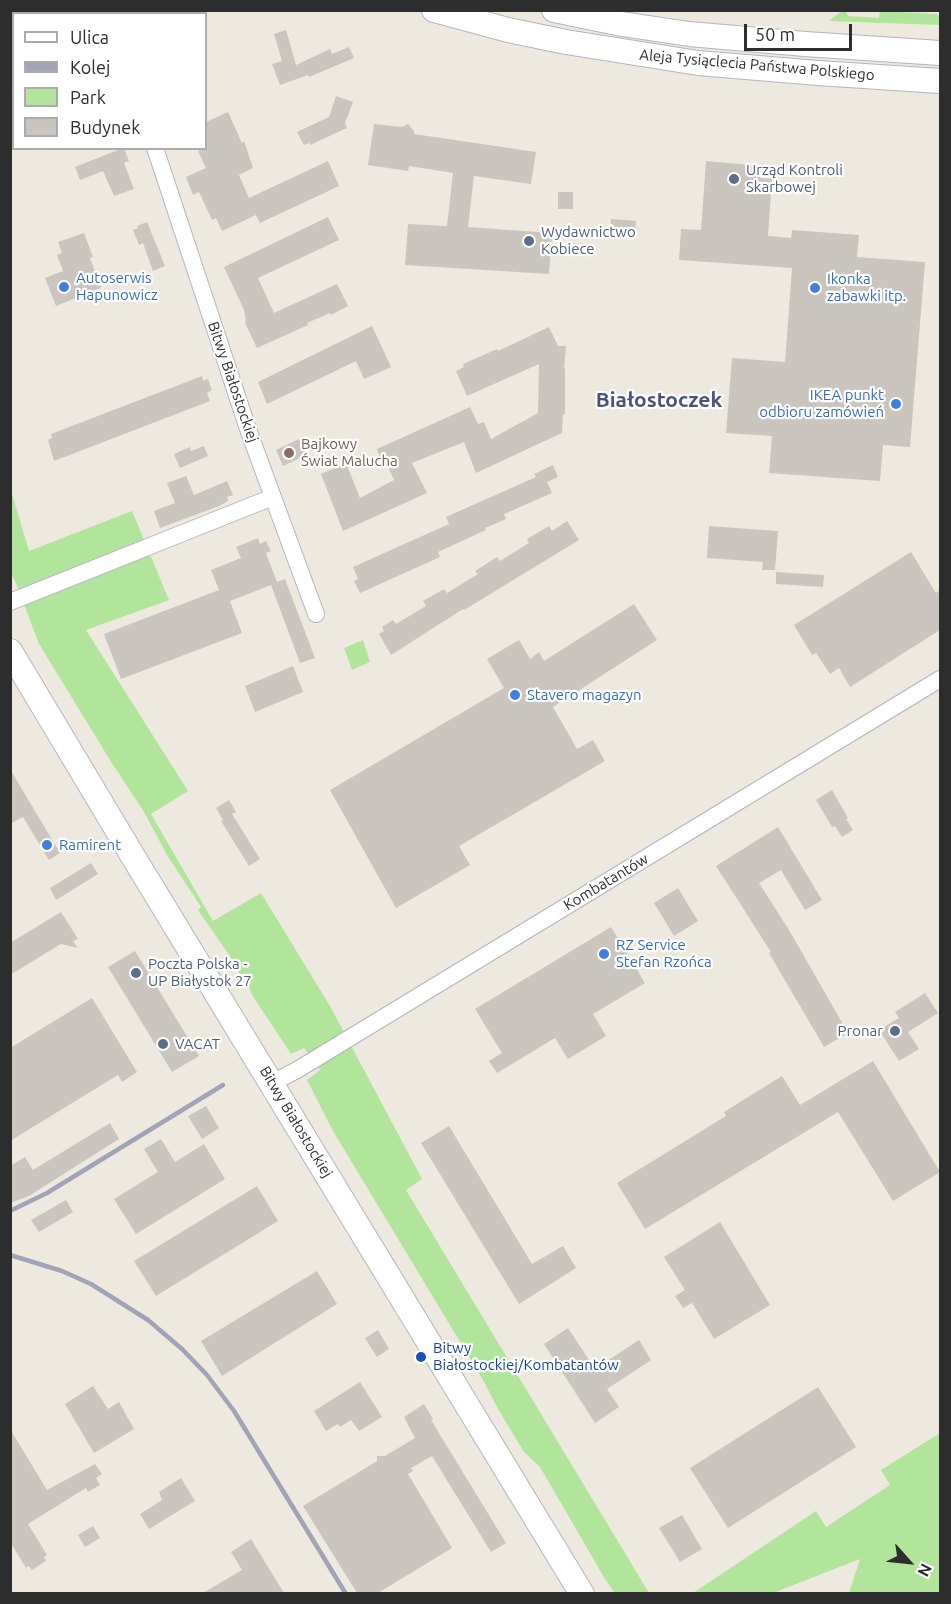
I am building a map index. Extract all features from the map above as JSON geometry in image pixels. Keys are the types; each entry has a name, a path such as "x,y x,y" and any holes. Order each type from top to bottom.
{"street":[{"name":"Aleja Tysiąclecia Państwa Polskiego","path":"435,10 508,30 566,42 687,61 798,72 940,81"},
{"name":"Aleja Tysiąclecia Państwa Polskiego","path":"554,10 622,24 689,34 805,45 940,53"},
{"name":"Bitwy Białostockiej","path":"156,153 249,432 316,614"},
{"path":"10,602 273,497"},
{"name":"Bitwy Białostockiej","path":"10,651 64,744 582,1593"},
{"name":"Kombatantów","path":"272,1083 297,1070 940,679"}],"green space":[{"path":"843,10 848,16 879,18 880,11 937,14 940,17 940,25 829,21"},
{"path":"10,487 29,551 132,511 169,600 86,630 188,791 151,814 213,921 261,893 330,1006 422,1179 406,1190 649,1593 615,1593 605,1579 540,1467 524,1452 333,1131 307,1080 320,1070 304,1048 291,1054 252,995 245,977 241,978 236,965 198,910 201,907 39,644 11,574"},
{"path":"363,640 370,662 352,670 344,648"},
{"path":"940,1433 940,1593 849,1593 860,1559 773,1593 693,1593 816,1511 826,1527 890,1485 881,1470"}],"building":[{"path":"286,30 296,65 330,49 332,54 349,47 354,58 309,77 308,75 280,85 272,64 282,61 274,34"},
{"path":"336,96 353,102 345,123 347,128 310,145 310,143 304,145 297,132 329,117"},
{"path":"228,112 242,143 244,141 253,168 239,175 249,198 328,161 339,186 260,223 256,215 222,231 216,218 212,220 199,192 193,195 186,177 206,168 198,151 207,150 207,122"},
{"path":"374,124 402,127 408,124 414,134 536,152 531,184 474,176 468,227 552,233 549,274 405,265 408,224 447,226 453,173 409,166 408,171 368,165"},
{"path":"119,150 125,150 129,161 124,163 134,189 114,196 103,171 80,180 75,167"},
{"path":"706,161 761,166 760,178 772,179 768,236 791,238 792,230 859,235 857,257 925,262 910,447 883,445 880,481 769,473 772,436 726,433 732,358 785,362 792,268 679,260 681,229 701,230"},
{"path":"558,192 573,192 573,209 558,209"},
{"path":"328,217 339,240 258,278 274,313 337,284 348,306 257,348 245,323 244,310 224,267"},
{"path":"611,219 636,221 635,234 610,233"},
{"path":"147,222 165,266 153,271 143,243 139,245 133,230"},
{"path":"84,233 101,288 56,306 45,278 63,271 57,255 62,253 58,242"},
{"path":"372,326 391,367 364,379 356,361 267,404 258,382"},
{"path":"549,327 558,346 566,346 565,414 563,414 562,433 476,473 464,442 412,463 427,493 343,531 321,474 346,463 360,498 394,480 386,462 382,463 377,449 470,407 478,424 484,422 491,439 538,413 539,364 467,396 456,371 464,367 463,364 497,349 498,351"},
{"path":"202,376 203,381 208,379 212,390 207,393 210,401 54,461 48,440 52,438 51,434"},
{"path":"299,439 306,455 283,466 276,450"},
{"path":"204,446 208,456 180,468 174,454 190,447 191,451"},
{"path":"553,465 558,477 547,482 552,493 504,514 506,519 438,552 440,557 360,593 354,581 358,579 353,567 449,524 446,517 536,477 534,474"},
{"path":"186,476 194,495 227,481 233,495 227,497 228,501 219,506 160,528 154,511 175,503 167,483"},
{"path":"567,521 579,540 391,655 379,634 384,631 382,627 393,620 396,624 426,606 423,601 444,589 447,593 478,574 475,571 497,557 500,561 529,543 527,539 549,526 552,531"},
{"path":"709,526 778,531 775,570 762,570 763,562 707,558"},
{"path":"258,538 260,544 266,541 271,551 266,553 277,582 285,579 315,658 300,663 271,585 230,601 242,633 121,679 104,634 219,590 211,570 241,558 236,547"},
{"path":"911,552 936,593 940,590 940,630 850,687 839,668 830,674 816,653 812,655 794,625"},
{"path":"776,572 824,575 823,587 776,584"},
{"path":"634,604 657,640 553,707 577,749 593,740 605,761 459,846 470,865 396,908 330,790 504,688 487,659 519,640 530,659 539,652 544,661"},
{"path":"293,666 303,692 255,712 245,686"},
{"path":"10,769 60,853 49,860 23,817 10,824"},
{"path":"832,790 853,830 842,837 835,826 832,827 816,800"},
{"path":"229,800 236,812 232,814 260,859 249,866 221,821 223,820 216,808"},
{"path":"778,827 822,900 805,910 781,870 759,883 789,930 848,1033 824,1047 769,953 771,952 716,866"},
{"path":"91,863 98,874 56,900 50,888"},
{"path":"678,888 698,921 674,936 654,903"},
{"path":"61,912 78,939 73,941 78,948 61,944 10,975 10,943"},
{"path":"611,927 645,983 593,1014 606,1036 568,1059 555,1038 497,1073 489,1061 502,1053 475,1009"},
{"path":"135,951 199,1056 172,1072 108,967"},
{"path":"925,993 938,1013 908,1032 919,1049 899,1061 879,1030 899,1018 895,1012"},
{"path":"92,998 137,1072 122,1082 118,1075 10,1141 10,1048"},
{"path":"873,1061 940,1172 893,1201 838,1112 645,1229 617,1183 726,1116 724,1112 782,1076 800,1105"},
{"path":"206,1106 219,1128 202,1139 188,1116"},
{"path":"110,1123 119,1139 29,1196 10,1203 10,1166 25,1157 33,1170"},
{"path":"449,1126 532,1264 563,1246 576,1268 519,1304 421,1143"},
{"path":"161,1139 175,1162 204,1144 225,1179 136,1234 114,1199 158,1172 144,1149"},
{"path":"257,1186 278,1221 156,1296 134,1261"},
{"path":"66,1200 73,1212 39,1232 31,1220"},
{"path":"720,1222 770,1305 714,1339 692,1303 683,1308 675,1296 685,1290 664,1257"},
{"path":"317,1271 337,1304 222,1376 201,1341"},
{"path":"568,1328 595,1369 639,1340 651,1360 607,1389 619,1407 595,1423 544,1344"},
{"path":"378,1330 389,1349 377,1357 365,1338"},
{"path":"360,1382 382,1417 359,1431 351,1420 340,1427 338,1424 326,1431 314,1411"},
{"path":"93,1386 108,1409 119,1402 134,1429 94,1453 65,1404"},
{"path":"818,1387 856,1447 728,1528 690,1468"},
{"path":"424,1404 433,1419 431,1420 506,1543 491,1552 432,1456 411,1468 413,1471 408,1474 452,1548 378,1593 357,1593 303,1506 377,1461 377,1456 385,1456 415,1438 404,1417"},
{"path":"10,1429 47,1490 95,1464 102,1474 96,1478 100,1485 88,1492 86,1488 28,1524 47,1555 44,1557 46,1561 32,1570 29,1566 26,1568 10,1542"},
{"path":"181,1478 195,1501 149,1529 140,1514 162,1500 159,1492"},
{"path":"682,1515 702,1549 680,1562 659,1528"},
{"path":"93,1526 100,1538 85,1547 78,1535"},
{"path":"251,1539 284,1593 203,1593 242,1570 231,1552"}],"railway":[{"path":"10,1211 47,1193 223,1085"},
{"path":"10,1255 62,1271 91,1284 148,1320 182,1349 207,1375 234,1411 346,1594"}],"place":[{"name":"Urząd Kontroli Skarbowej","path":"734,179"},
{"name":"Wydawnictwo Kobiece","path":"529,241"},
{"name":"Autoserwis Hapunowicz","path":"64,287"},
{"name":"Ikonka zabawki itp.","path":"815,288"},
{"name":"IKEA punkt odbioru zamówień","path":"896,404"},
{"name":"Bajkowy Świat Malucha","path":"289,453"},
{"name":"Stavero magazyn","path":"515,695"},
{"name":"Ramirent","path":"47,845"},
{"name":"RZ Service Stefan Rzońca","path":"604,954"},
{"name":"Poczta Polska - UP Białystok 27","path":"136,973"},
{"name":"Pronar","path":"895,1031"},
{"name":"VACAT","path":"163,1044"},
{"name":"Bitwy Białostockiej/Kombatantów","path":"421,1357"}],"district":[{"name":"Białostoczek","path":"659,400"}]}
